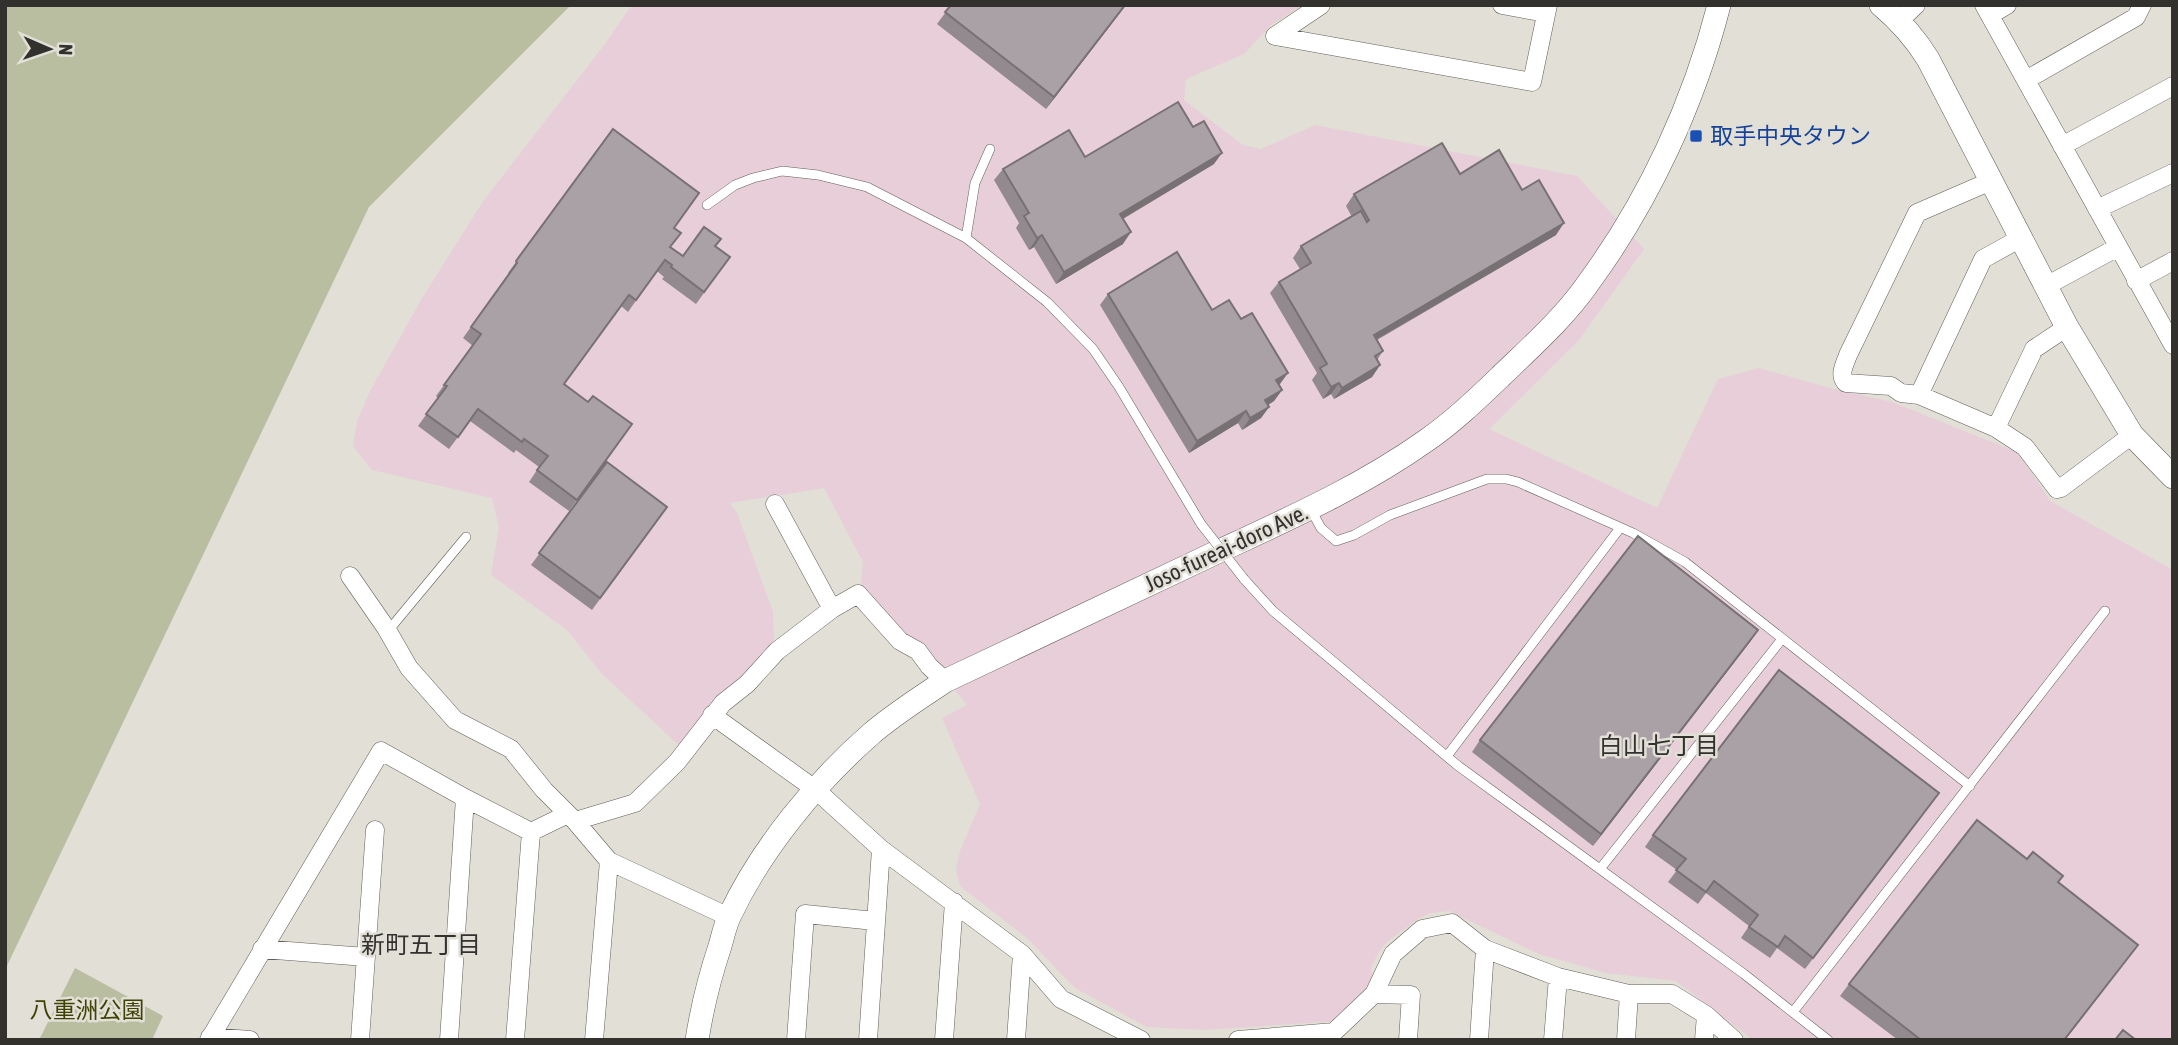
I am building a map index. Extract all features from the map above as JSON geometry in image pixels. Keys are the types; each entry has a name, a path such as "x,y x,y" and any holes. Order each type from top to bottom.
{"street":[{"path":"1321,5 1275,36 1532,82 1547,9 1502,5"},
{"name":"Joso-fureai-doro Ave.","path":"697,1040 712,970 729,917 774,842 840,763 872,734 945,681 1311,508 1373,475 1429,439 1538,341 1589,284 1634,214 1666,152 1694,85 1719,5"},
{"path":"1881,5 1907,13 1916,41 1928,59 2067,327 2132,435 2173,477"},
{"path":"2007,5 1987,10 2173,345"},
{"path":"2026,80 2136,17 2142,5"},
{"path":"2062,146 2173,86"},
{"path":"2097,209 2173,173"},
{"path":"1991,181 1917,213 1848,355 1842,379 1846,383 1891,386 1901,393 1919,395 1996,428 2025,447 2057,489 2132,435"},
{"path":"1919,395 1983,259 2021,239"},
{"path":"2046,286 2118,247"},
{"path":"2136,281 2173,261"},
{"path":"1996,428 2034,349 2067,327"},
{"path":"775,504 832,609"},
{"path":"350,576 388,631 409,668 455,720 511,749 544,790 572,817 609,861 729,917"},
{"path":"250,1040 209,1038 381,751 531,832 572,817 635,803 677,762 723,703 747,684 777,650 832,609 858,594 900,641 918,651 945,681"},
{"path":"712,715 816,790 881,849 1022,954 1061,999 1141,1040"},
{"path":"449,1040 465,798"},
{"path":"360,1040 375,830"},
{"path":"515,1040 531,832"},
{"path":"868,1040 881,849"},
{"path":"594,1040 609,861"},
{"path":"944,1040 954,902"},
{"path":"796,1040 805,914 875,920"},
{"path":"1238,1040 1334,1036 1374,993 1393,954 1422,929 1452,923 1485,949 1558,977 1629,994 1672,993 1706,1015 1734,1040"},
{"path":"262,949 366,957"},
{"path":"1479,1040 1485,949"},
{"path":"1016,1040 1022,954"},
{"path":"1553,1040 1558,977"},
{"path":"1374,993 1411,995 1408,1040"},
{"path":"1626,1040 1629,994"},
{"path":"1704,1040 1706,1015"}],"lane":[{"path":"966,238 975,183 990,149"},
{"path":"707,205 735,186 754,178 782,171 818,175 867,187 966,238 1047,302 1093,349 1119,387 1200,524 1273,611 1447,756 1828,1040"},
{"path":"1311,508 1321,528 1336,541 1354,535 1390,515 1488,479 1518,482 1620,528 1685,562 1970,786"},
{"path":"1447,756 1620,528"},
{"path":"388,631 466,537"},
{"path":"1793,1012 2105,611"},
{"path":"1600,869 1782,639"}],"shaded area":[{"path":"632,5 1304,5 1272,24 1244,54 1186,79 1184,100 1243,145 1261,149 1315,125 1577,176 1644,249 1579,340 1489,429 1657,508 1718,379 1759,368 1892,402 2019,453 2050,501 2173,570 2173,1040 1753,1040 1676,981 1606,973 1539,954 1449,911 1430,913 1388,941 1371,968 1374,994 1337,1021 1205,1030 1147,1027 1075,988 1027,938 960,886 956,869 960,851 980,804 942,718 967,705 930,659 901,635 861,587 863,562 824,488 730,503 737,513 773,612 774,645 719,697 681,747 603,675 567,630 491,575 499,528 492,498 372,470 353,446 357,422 370,391 421,300 484,200"}],"green space":[{"path":"5,5 571,5 369,207 5,970"},
{"name":"八重洲公園","path":"75,968 163,1016 152,1040 39,1040"}],"building":[{"path":"951,5 1125,5 1054,97 945,12"},
{"path":"1178,102 1193,127 1204,121 1222,153 1120,214 1131,232 1064,272 1042,235 1037,238 1024,216 1029,213 1003,169 1069,130 1085,157"},
{"path":"613,129 699,193 674,228 681,233 670,247 683,256 704,227 721,239 715,246 730,257 704,292 665,260 636,300 629,295 564,384 588,402 593,396 632,424 577,500 537,470 548,456 524,439 522,442 478,409 458,437 426,414 481,334 471,327"},
{"path":"1442,143 1460,174 1499,150 1522,190 1539,180 1564,223 1374,335 1383,351 1375,356 1380,365 1342,388 1339,383 1331,387 1320,368 1327,364 1279,282 1311,263 1301,246 1361,211 1367,222 1369,220 1354,194"},
{"path":"1177,252 1212,310 1229,300 1241,319 1252,313 1288,373 1276,380 1282,390 1265,400 1269,407 1250,418 1246,411 1197,441 1108,294"},
{"path":"607,462 667,507 600,598 539,553"},
{"path":"1638,536 1758,630 1601,834 1480,740"},
{"path":"1779,670 1939,793 1813,958 1785,936 1778,947 1749,927 1758,915 1714,881 1706,892 1676,870 1686,859 1653,835"},
{"path":"1977,820 2027,859 2033,852 2063,876 2058,882 2138,945 2064,1040 1921,1040 1849,984"},
{"path":"2123,1030 2136,1040 2115,1040"}],"place":[{"name":"取手中央タウン","path":"1696,136"}],"district":[{"name":"白山七丁目","path":"1659,745"},
{"name":"新町五丁目","path":"421,944"}]}
